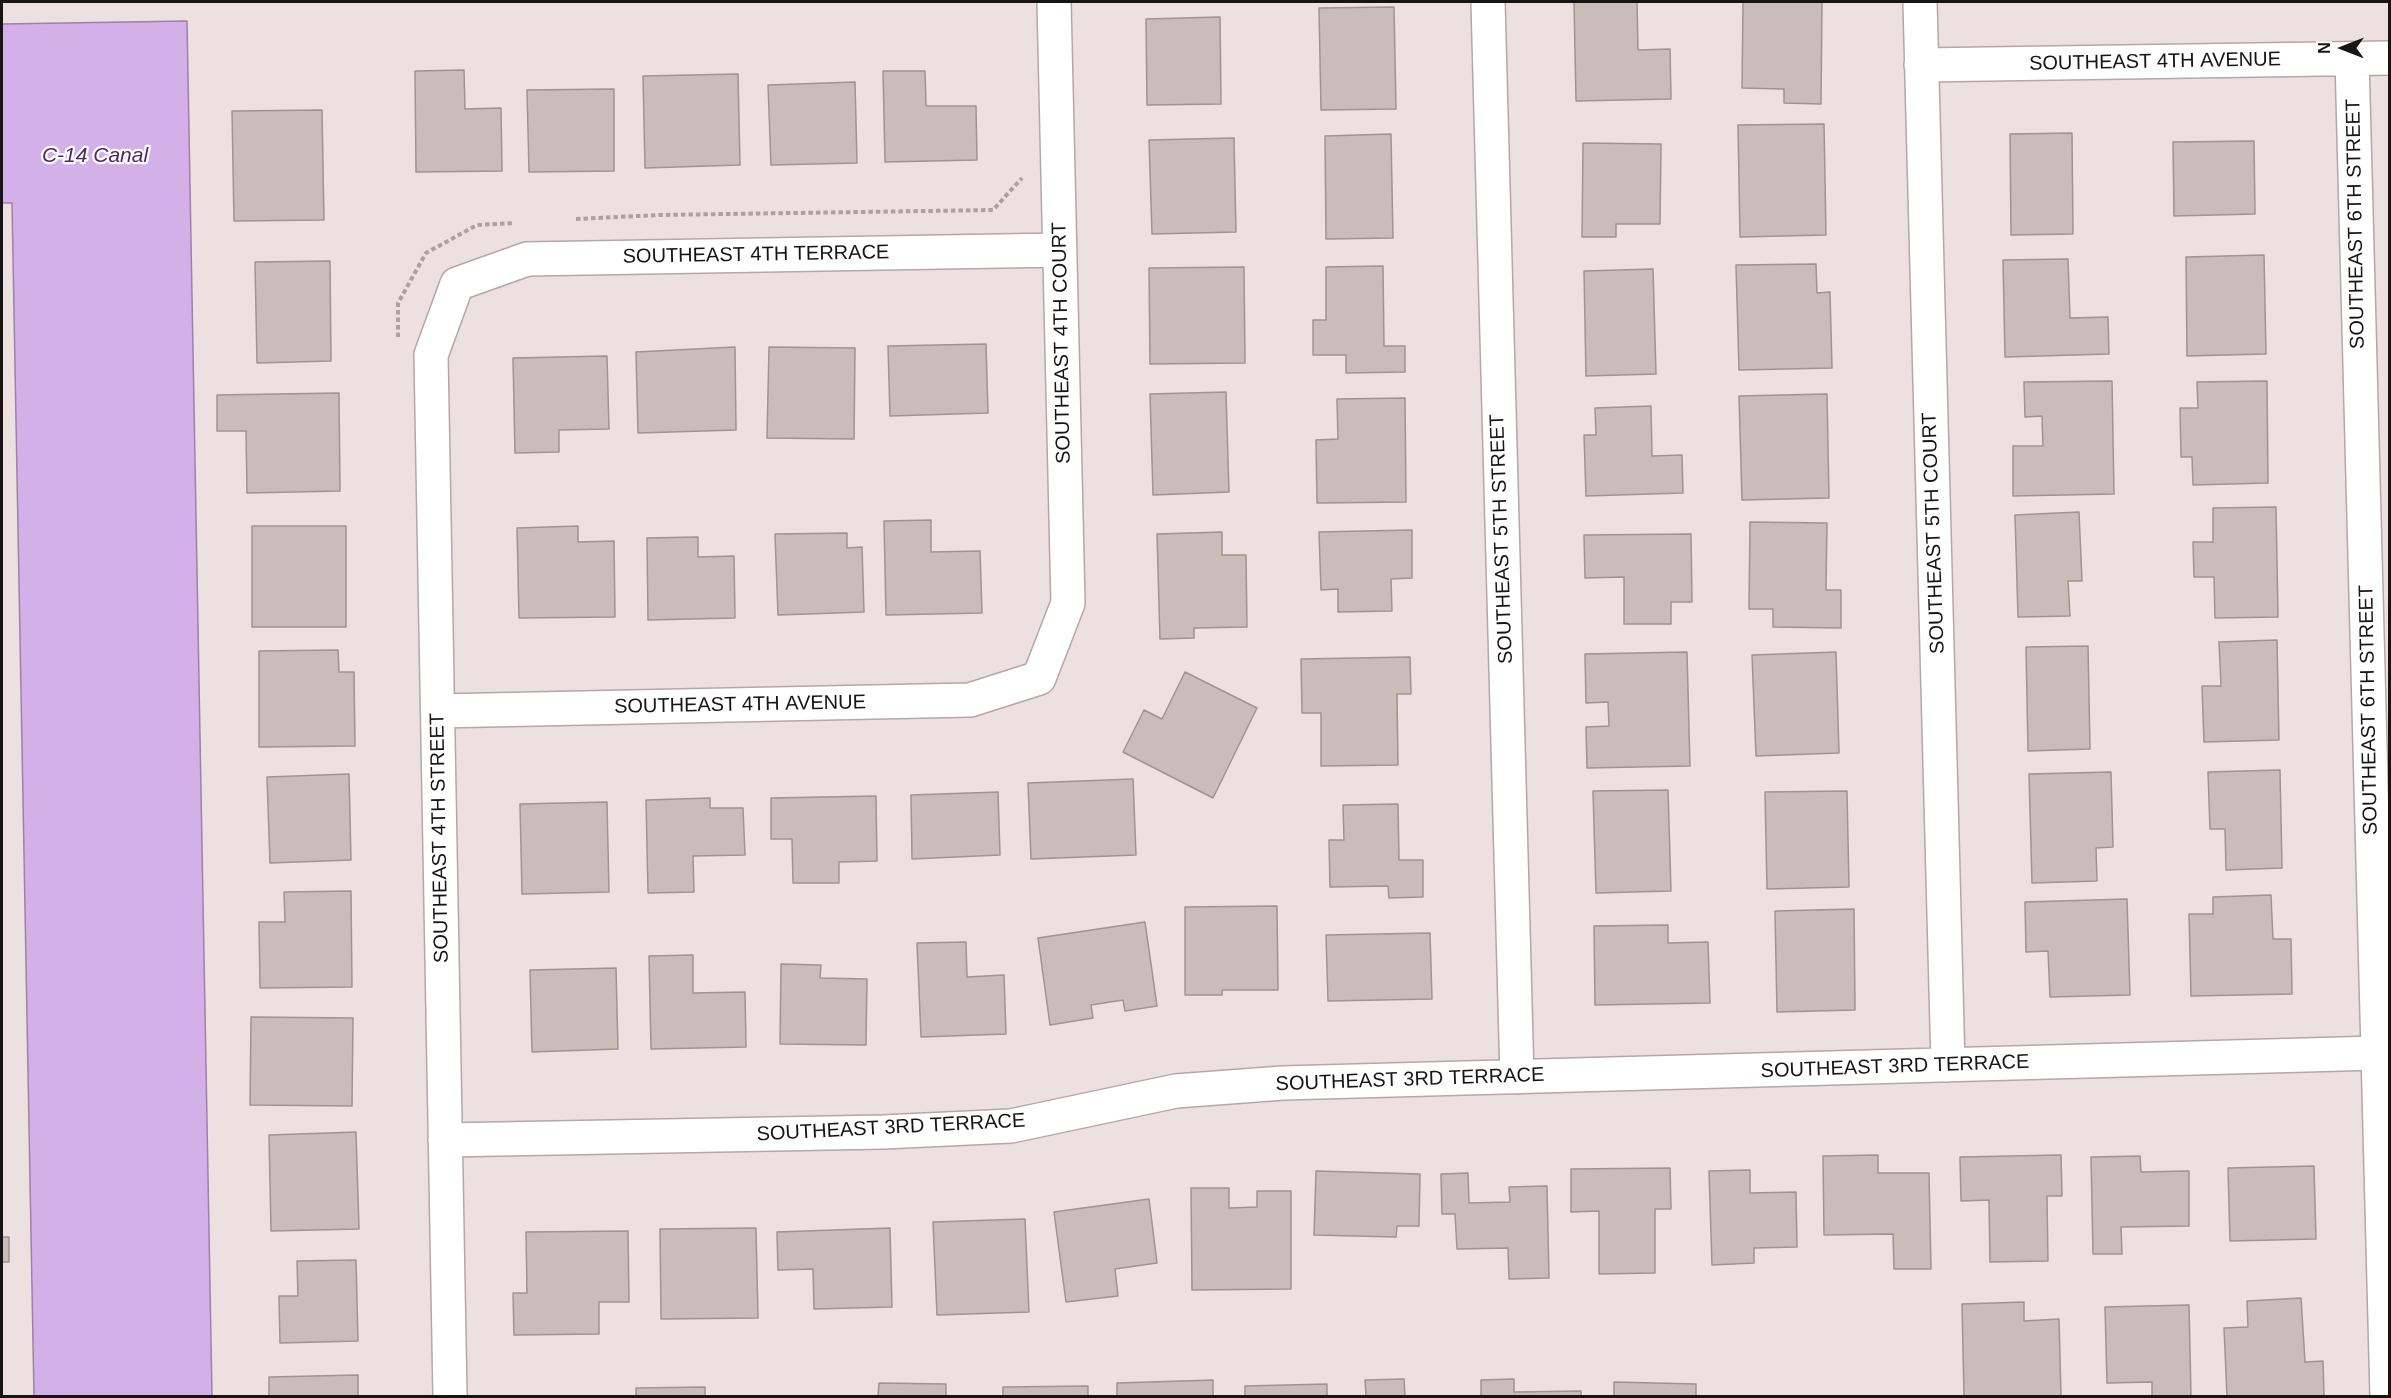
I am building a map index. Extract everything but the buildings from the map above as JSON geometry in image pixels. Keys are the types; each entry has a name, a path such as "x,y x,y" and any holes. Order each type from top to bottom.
{"street":[{"name":"SOUTHEAST 4TH COURT","path":"1039,678 1068,603 1054,2"},
{"name":"SOUTHEAST 5TH STREET","path":"1488,2 1517,1077"},
{"name":"SOUTHEAST 5TH COURT","path":"1920,2 1948,1065"},
{"name":"SOUTHEAST 4TH AVENUE","path":"1921,66 2390,58"},
{"name":"SOUTHEAST 6TH STREET","path":"2352,59 2387,1396"},
{"name":"SOUTHEAST 4TH TERRACE","path":"457,284 527,259 1060,250"},
{"name":"SOUTHEAST 4TH STREET","path":"450,1396 431,355 457,284"},
{"name":"SOUTHEAST 4TH AVENUE","path":"438,711 970,700 1039,678"},
{"name":"SOUTHEAST 3RD TERRACE","path":"445,1140 883,1132 1011,1126 1176,1091 1282,1083 2378,1053"}],"path":[{"path":"572,219 659,215 993,210 1023,178 1022,166"},
{"path":"398,342 398,303 426,253 477,225 525,222"}],"water":[{"name":"C-14 Canal","path":"187,21 212,1396 34,1396 12,203 2,203 2,24"}]}
